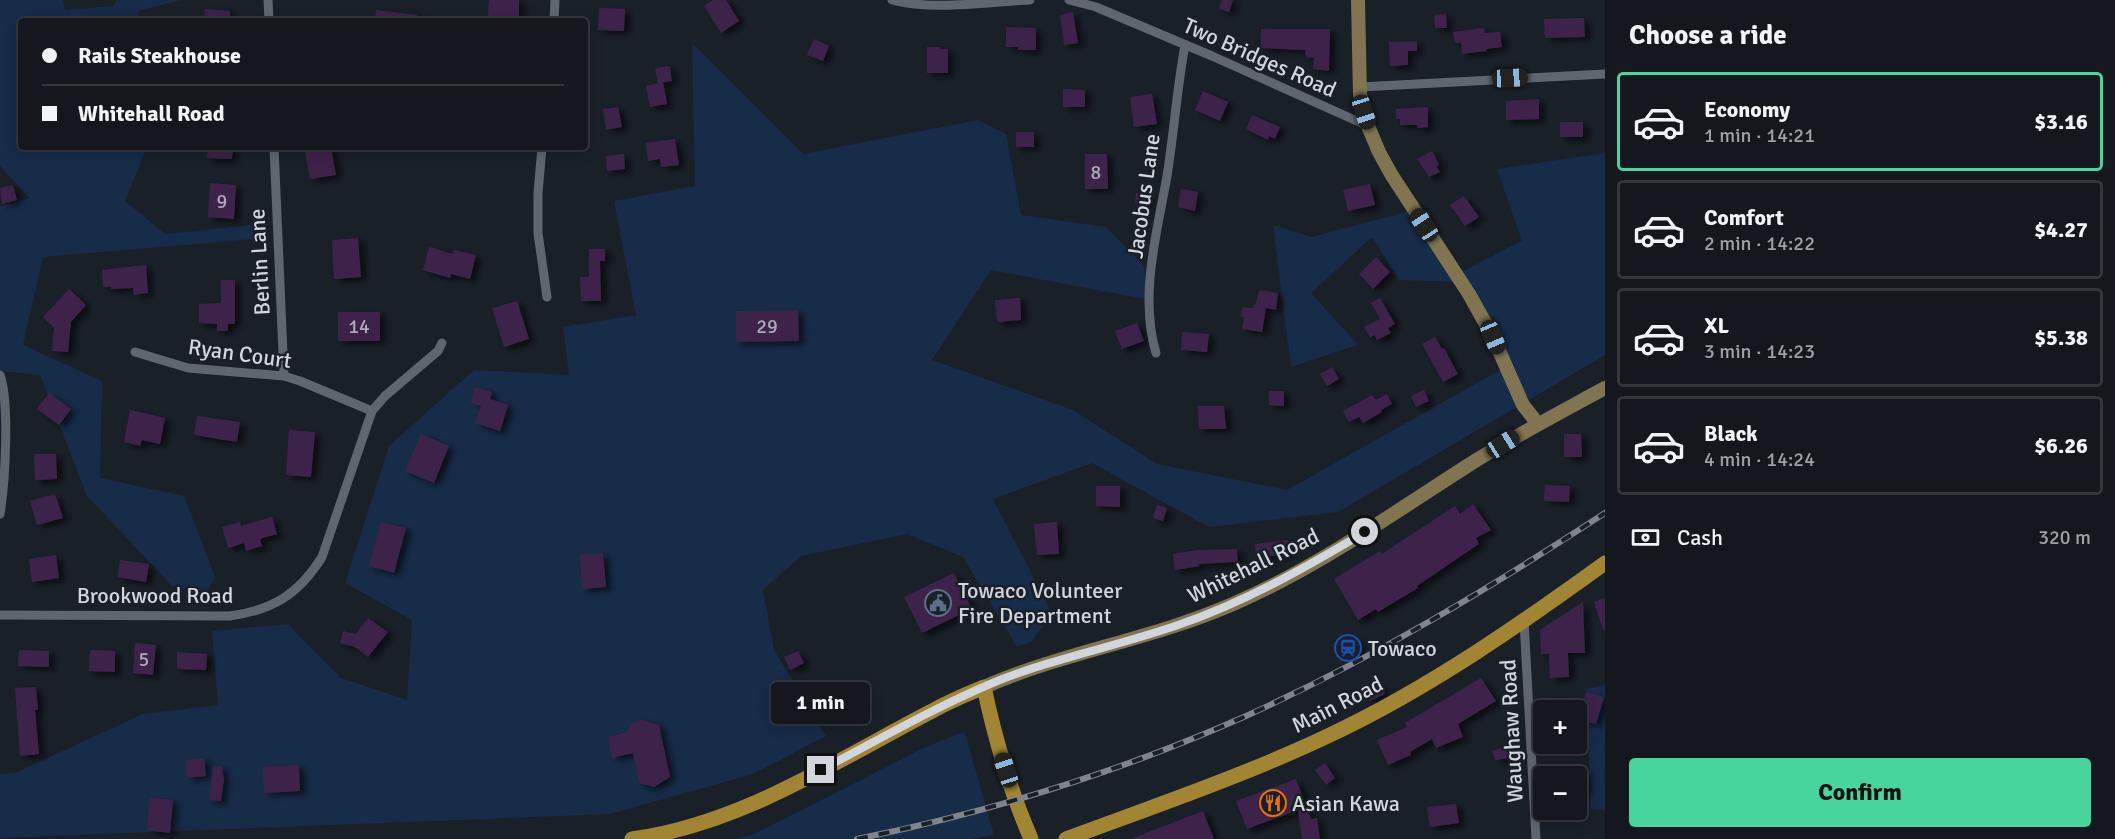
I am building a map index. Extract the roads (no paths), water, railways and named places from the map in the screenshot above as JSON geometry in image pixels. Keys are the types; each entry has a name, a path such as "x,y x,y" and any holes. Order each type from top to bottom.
{"main road":[{"name":"Main Road","path":"1066,839 1275,759 1332,734 1439,675 1524,621 1605,563"},
{"name":"Whitehall Road","path":"632,839 682,828 722,816 762,800 936,708 984,687"},
{"path":"984,687 993,727 1019,810 1031,839"}],"street":[{"path":"268,0 269,18"},
{"path":"554,18 555,0"},
{"path":"892,0 913,4 934,4 1030,0"},
{"name":"Two Bridges Road","path":"1069,0 1096,7 1368,126"},
{"path":"1358,0 1360,87 1368,126 1390,174 1469,294 1493,337 1523,405 1538,424"},
{"name":"Jacobus Lane","path":"1156,353 1149,313 1152,263 1185,45"},
{"path":"1360,87 1605,74"},
{"name":"Berlin Lane","path":"274,150 284,376"},
{"path":"542,150 538,193 538,233 547,297"},
{"name":"Brookwood Road","path":"0,615 230,616 249,614 270,607 286,598 312,573 322,557 372,411 385,396 438,351 442,343"},
{"name":"Ryan Court","path":"135,352 188,368 284,376 372,411"},
{"path":"0,375 3,383 6,422 0,514"},
{"name":"Whitehall Road","path":"984,687 1179,624 1242,600 1312,564 1538,424 1605,388"},
{"name":"Waughaw Road","path":"1524,621 1536,839"}],"railway":[{"path":"857,839 956,816 1055,788 1152,755 1246,716 1339,671 1430,621 1605,513"}],"place":[{"name":"Towaco Volunteer Fire Department","path":"938,603"},
{"name":"Towaco","path":"1348,648"},
{"name":"Asian Kawa","path":"1273,803"}]}
